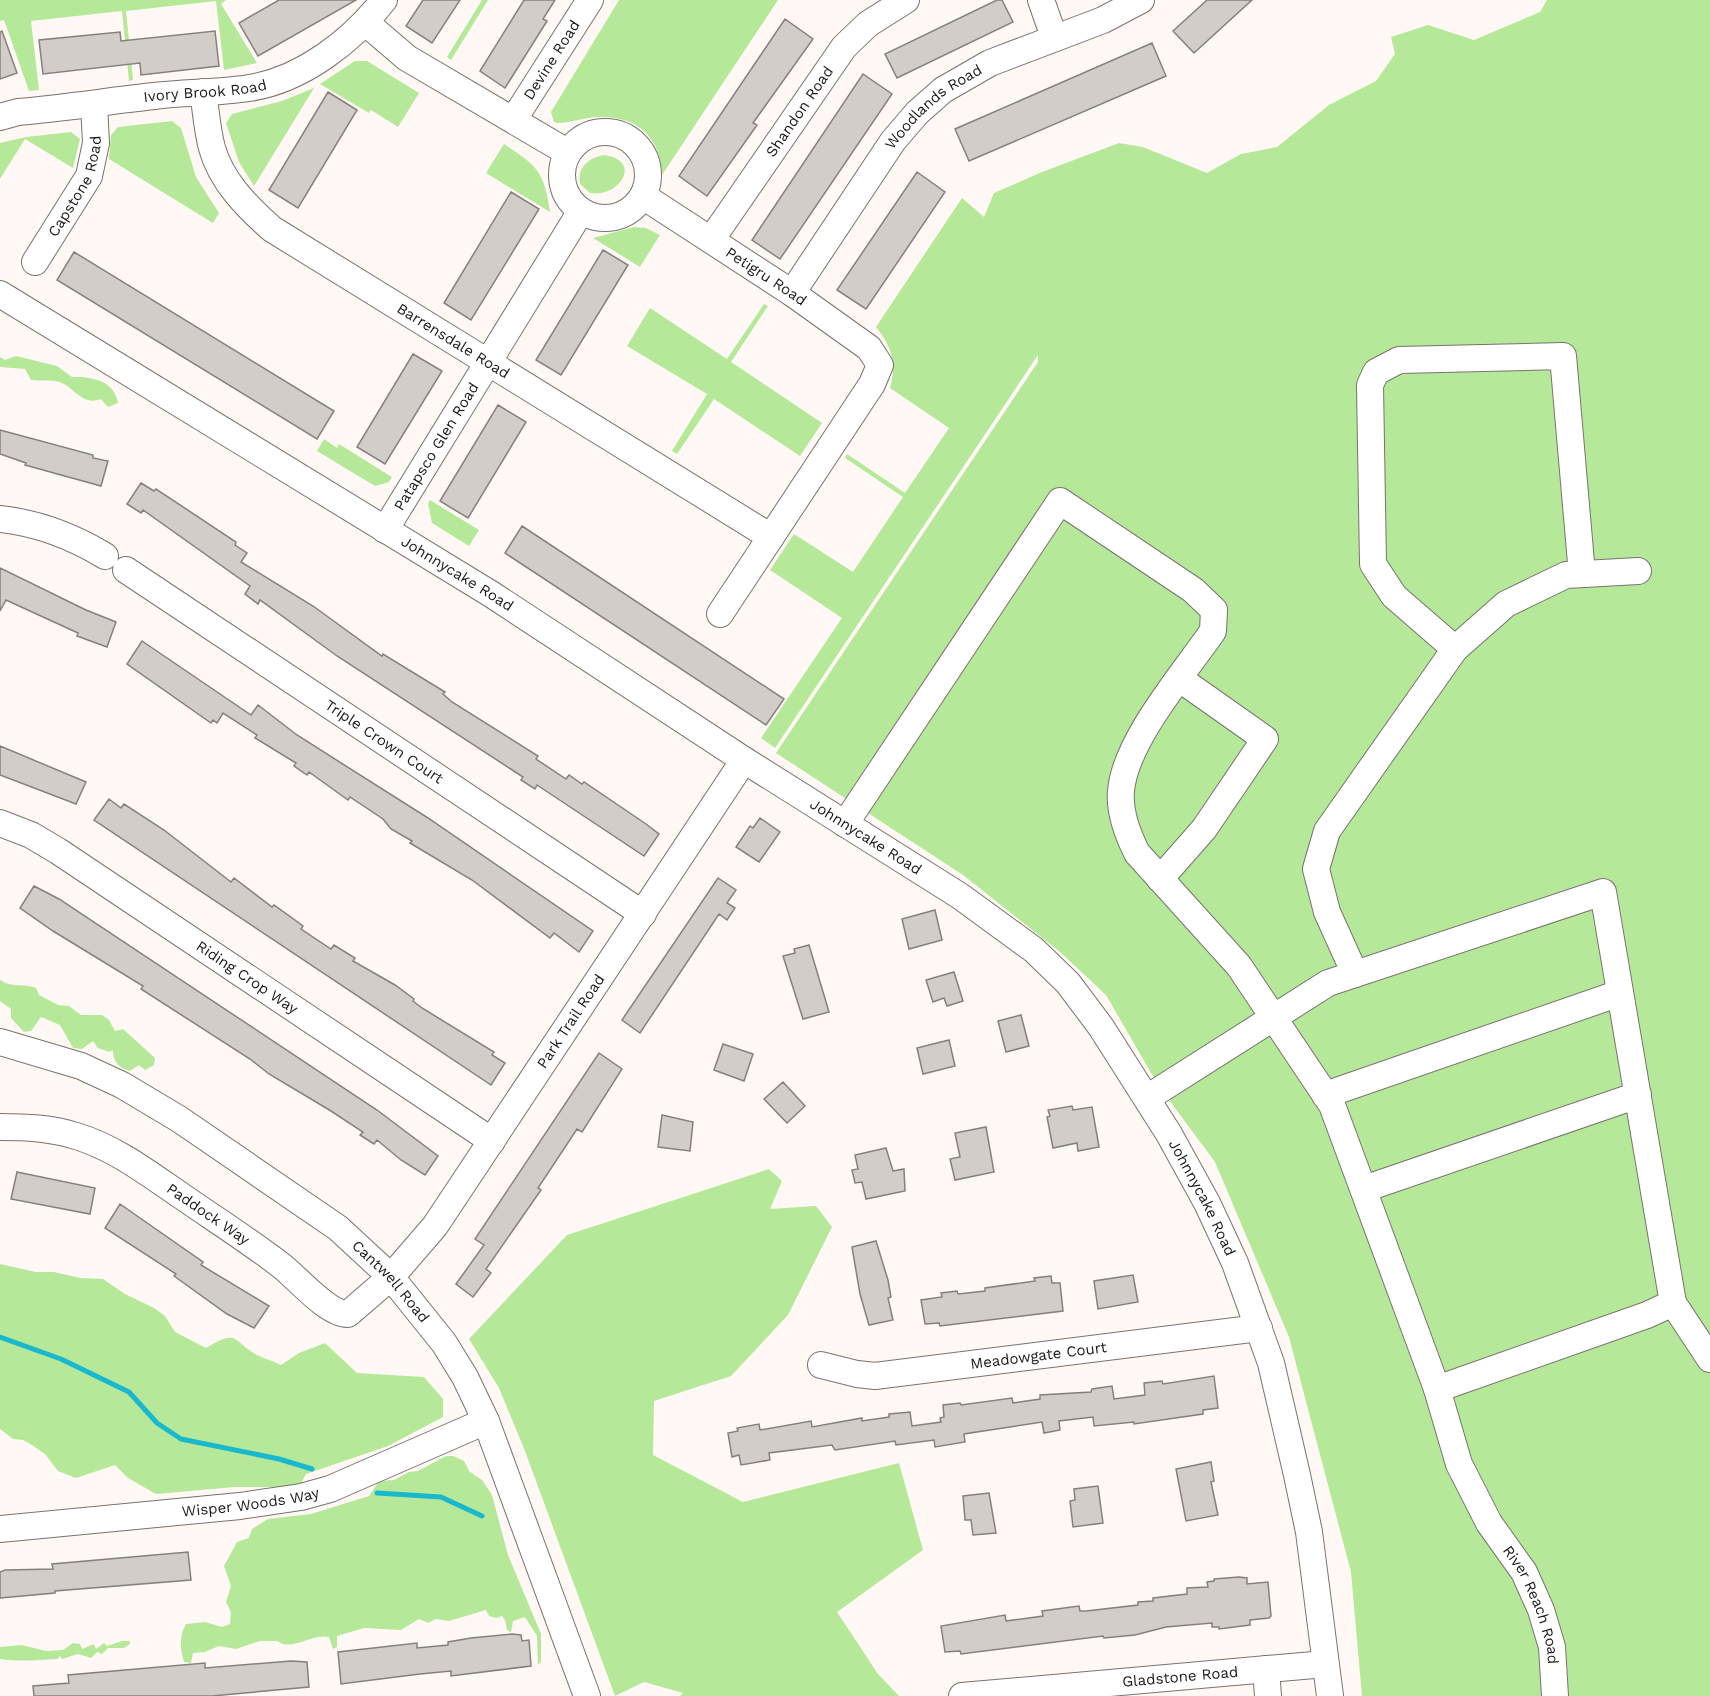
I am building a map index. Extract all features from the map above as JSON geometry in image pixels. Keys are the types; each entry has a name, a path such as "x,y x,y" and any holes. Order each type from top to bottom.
{"street":[{"name":"Ivory Brook Road","path":"0,117 18,112 251,88 283,78 314,62 366,23 384,0"},
{"name":"Devine Road","path":"514,119 590,0"},
{"name":"Shandon Road","path":"711,240 844,47 868,24 906,0"},
{"path":"1041,0 1054,37"},
{"name":"Woodlands Road","path":"792,293 892,141 917,113 967,74 1054,37 1103,20 1141,0"},
{"path":"366,23 407,58 567,152"},
{"name":"Barrensdale Road","path":"203,92 212,148 220,168 240,199 256,215 306,252 490,362 771,537"},
{"name":"Capstone Road","path":"35,262 88,176 96,143 94,104"},
{"path":"605,131 620,133 633,141 648,167 648,182 643,196 634,207 622,215 608,218 594,217 581,211 571,202 561,178 562,165 567,152 577,141 590,134 605,131"},
{"name":"Petigru Road","path":"643,196 792,293 869,348 880,365 872,384 771,537"},
{"name":"Patapsco Glen Road","path":"385,530 581,211"},
{"name":"Johnnycake Road","path":"0,294 500,601 744,760 960,896 1034,951 1068,983 1101,1027 1147,1098 1207,1203 1235,1263 1258,1328 1284,1417 1309,1532 1330,1696"},
{"path":"1455,649 1394,596 1373,564 1370,385 1376,372 1399,360 1563,356 1582,574"},
{"name":"River Reach Road","path":"845,824 1060,501 1193,590 1215,610 1213,631 1131,749 1121,792 1126,832 1137,853 1239,966 1332,1105 1437,1389 1459,1464 1489,1523 1524,1572 1541,1610 1552,1647 1555,1696"},
{"path":"0,519 46,528 75,538 105,556"},
{"path":"720,614 771,537"},
{"name":"Triple Crown Court","path":"126,570 643,914"},
{"path":"1355,974 1327,912 1316,869 1327,831 1455,649 1506,604 1566,575 1638,571"},
{"path":"1160,879 1204,829 1265,739 1180,679"},
{"name":"Park Trail Road","path":"391,1277 435,1226 744,760"},
{"name":"Riding Crop Way","path":"0,823 32,835 58,851 492,1141"},
{"path":"1147,1098 1328,983 1603,892 1673,1303 1710,1359"},
{"path":"1325,1095 1620,993"},
{"name":"Cantwell Road","path":"0,1042 81,1066 123,1086 179,1119 338,1228 391,1277 444,1343 465,1377 486,1421 587,1696"},
{"path":"1364,1189 1638,1095"},
{"name":"Paddock Way","path":"0,1127 51,1129 78,1136 132,1162 259,1249 306,1285 333,1311 348,1314 391,1277"},
{"path":"1437,1389 1673,1303"},
{"name":"Meadowgate Court","path":"821,1365 875,1376 1258,1328"},
{"name":"Wisper Woods Way","path":"0,1529 240,1506 301,1497 330,1489 486,1421"},
{"name":"Gladstone Road","path":"962,1696 1325,1664"},
{"path":"1266,1669 1268,1696"}],"green space":[{"path":"0,0 226,0 221,4 257,63 224,70 216,1 126,11 133,80 129,81 122,11 31,21 39,90 29,91 4,20 0,21"},
{"path":"482,0 488,0 451,60 447,57"},
{"path":"619,0 778,0 662,175 657,150 644,131 636,125 625,120 599,117 557,123 554,122 551,112"},
{"path":"1547,0 1710,0 1710,1696 1362,1696 1351,1572 1289,1337 1215,1162 1158,1085 1106,995 1060,952 963,875 776,753 1038,362 1038,355 775,748 761,738 842,618 770,570 794,534 853,572 903,497 845,458 847,454 905,493 949,428 890,388 893,371 892,356 886,341 876,327 962,198 984,217 994,193 1119,143 1143,147 1207,173 1241,154 1277,147 1329,105 1376,81 1395,54 1391,37 1428,25 1474,40 1540,12"},
{"path":"355,61 367,61 419,93 398,127 371,110 369,113 320,84"},
{"path":"314,88 254,186 239,162 226,123 232,114 282,101"},
{"path":"172,121 181,128 196,177 219,213 213,223 109,159 111,135 118,127"},
{"path":"71,132 80,139 73,168 25,139 0,179 0,143 26,137"},
{"path":"504,144 537,170 545,187 550,212 486,173"},
{"path":"603,155 615,158 622,163 625,170 623,177 611,190 590,193 580,184 580,173 588,161"},
{"path":"634,227 646,228 660,235 640,267 593,238"},
{"path":"764,304 768,306 731,362 822,423 800,456 714,399 677,454 672,451 707,394 627,346 650,308 727,359"},
{"path":"16,356 57,366 72,377 101,381 112,390 118,403 108,407 101,399 87,400 61,383 31,380 25,369 0,367 0,357 5,360"},
{"path":"324,439 337,448 339,444 392,477 389,482 375,486 317,451"},
{"path":"430,500 479,530 469,546 432,523 428,504"},
{"path":"0,980 9,984 36,988 39,995 58,1005 69,1006 81,1015 102,1015 109,1020 115,1031 123,1029 155,1058 154,1065 145,1070 139,1065 130,1071 126,1070 115,1061 113,1050 109,1052 98,1048 93,1041 82,1049 73,1048 60,1025 41,1017 31,1031 24,1032 11,1018 11,1009 0,1001"},
{"path":"769,1169 782,1181 770,1209 816,1206 832,1227 788,1315 731,1376 654,1401 653,1455 743,1502 899,1463 923,1550 837,1612 878,1674 899,1696 680,1696 683,1693 644,1682 615,1696 525,1451 499,1388 469,1339 567,1235"},
{"path":"0,1264 36,1272 54,1272 80,1278 103,1279 125,1294 154,1308 165,1316 175,1332 206,1348 230,1338 239,1341 257,1355 281,1365 299,1353 325,1343 357,1373 424,1377 443,1399 443,1417 388,1446 306,1474 301,1483 286,1487 235,1487 156,1494 128,1478 115,1465 76,1478 58,1471 45,1454 32,1445 23,1440 13,1439 0,1429"},
{"path":"446,1456 453,1456 464,1461 469,1471 482,1480 492,1495 508,1555 541,1634 541,1662 538,1665 537,1636 525,1617 513,1621 511,1632 507,1630 502,1616 496,1618 489,1616 486,1610 449,1621 436,1619 428,1623 419,1619 401,1630 364,1628 337,1636 337,1647 333,1649 329,1637 323,1636 296,1644 260,1641 236,1649 219,1646 205,1652 193,1653 191,1663 184,1662 181,1643 186,1624 205,1622 222,1627 230,1624 231,1612 226,1602 231,1586 224,1566 237,1542 249,1538 252,1529 268,1519 311,1514 369,1496 379,1481 394,1480 409,1472 418,1471"},
{"path":"130,1641 130,1644 124,1648 108,1648 102,1654 97,1652 91,1658 78,1654 62,1659 60,1656 57,1659 0,1659 0,1647 22,1645 46,1651 63,1650 73,1643 80,1644 82,1649 94,1644 96,1649 104,1643 107,1646"}],"building":[{"path":"279,0 356,0 258,56 239,23"},
{"path":"423,0 460,0 432,43 406,26"},
{"path":"524,0 555,0 543,19 547,21 505,88 480,71"},
{"path":"997,0 1002,0 1013,22 897,78 885,54"},
{"path":"1207,0 1252,0 1194,53 1173,31"},
{"path":"785,19 813,39 753,123 757,125 707,196 679,176"},
{"path":"2,31 17,73 0,79 0,32"},
{"path":"215,31 219,66 141,75 140,63 43,74 39,40 120,32 121,41"},
{"path":"1152,43 1166,76 969,161 955,129"},
{"path":"863,74 892,94 780,259 752,240"},
{"path":"328,92 357,110 298,208 269,190"},
{"path":"917,172 945,192 866,309 837,290"},
{"path":"511,192 539,209 471,320 444,303"},
{"path":"603,250 628,265 561,375 536,360"},
{"path":"74,252 334,411 317,439 57,280"},
{"path":"413,354 442,371 385,464 357,447"},
{"path":"498,405 526,422 468,518 440,501"},
{"path":"0,430 108,461 101,486 25,465 26,463 0,454"},
{"path":"141,483 154,491 156,489 236,542 235,545 247,553 241,562 313,606 382,656 383,654 445,692 443,694 452,702 538,756 536,759 566,779 569,775 582,784 584,782 646,824 659,834 644,856 537,785 535,789 521,780 523,777 337,656 260,600 258,604 245,594 250,586 143,510 141,513 127,504"},
{"path":"522,526 784,699 766,725 505,553"},
{"path":"0,568 116,622 107,647 77,636 78,633 6,600 0,611"},
{"path":"142,641 251,715 258,705 297,735 428,818 593,931 579,952 554,933 550,938 472,880 410,843 412,841 391,829 383,819 350,797 348,800 309,772 307,775 294,766 296,763 255,738 257,735 223,713 217,723 213,720 211,723 127,664"},
{"path":"0,746 86,782 76,804 0,775"},
{"path":"109,799 121,808 124,804 164,830 231,882 234,878 272,907 274,905 303,926 301,929 331,949 334,945 355,958 353,961 395,985 422,1008 494,1052 492,1055 505,1063 491,1085 94,820"},
{"path":"760,818 780,832 759,862 736,847 750,826 753,828"},
{"path":"718,878 736,890 727,903 735,908 727,920 719,914 640,1033 622,1020"},
{"path":"34,886 59,899 377,1110 438,1156 425,1175 401,1160 377,1140 374,1144 360,1135 363,1132 269,1074 250,1059 141,989 143,986 20,908"},
{"path":"935,910 942,940 909,949 902,919"},
{"path":"809,945 829,1012 803,1019 783,956 795,953 794,949"},
{"path":"954,972 963,1001 947,1006 944,998 933,1002 926,980"},
{"path":"1021,1015 1029,1046 1006,1052 998,1021"},
{"path":"949,1040 955,1066 923,1074 917,1048"},
{"path":"723,1044 753,1054 744,1081 714,1070"},
{"path":"599,1053 622,1069 582,1132 577,1129 538,1188 541,1190 486,1269 491,1273 473,1297 456,1284 484,1245 475,1239"},
{"path":"783,1082 805,1106 787,1123 764,1099"},
{"path":"1072,1106 1073,1110 1092,1107 1099,1147 1078,1151 1077,1143 1053,1148 1047,1117 1050,1116 1048,1110"},
{"path":"662,1115 693,1122 690,1151 658,1147"},
{"path":"986,1127 994,1172 955,1180 950,1159 960,1157 955,1133"},
{"path":"886,1148 893,1171 904,1169 905,1191 866,1199 862,1182 855,1183 852,1170 858,1169 855,1155"},
{"path":"17,1172 95,1188 90,1214 11,1199"},
{"path":"120,1204 203,1262 201,1265 269,1306 254,1328 227,1314 174,1276 176,1274 105,1228"},
{"path":"876,1241 888,1280 891,1297 888,1298 893,1320 869,1325 860,1294 852,1247"},
{"path":"1133,1275 1138,1302 1098,1309 1094,1281"},
{"path":"1051,1276 1052,1283 1060,1283 1063,1311 940,1326 939,1323 925,1324 921,1300 942,1297 941,1293 985,1291 985,1288 1035,1281 1034,1278"},
{"path":"1214,1376 1218,1408 1203,1410 1203,1414 1134,1424 1134,1422 1094,1426 1093,1417 1059,1421 1060,1430 1044,1433 1042,1422 964,1434 965,1442 935,1447 934,1440 896,1445 895,1441 835,1450 832,1445 769,1453 770,1460 741,1465 739,1455 732,1457 728,1433 738,1431 737,1428 759,1424 760,1430 811,1421 812,1427 910,1412 912,1426 941,1422 940,1418 944,1417 943,1405 960,1403 961,1405 1012,1398 1013,1403 1040,1399 1040,1395 1091,1392 1092,1389 1112,1386 1114,1399 1145,1395 1144,1383 1162,1381 1163,1384"},
{"path":"1211,1462 1214,1481 1211,1482 1218,1515 1186,1521 1176,1469"},
{"path":"1098,1486 1103,1523 1073,1527 1070,1501 1075,1500 1074,1489"},
{"path":"989,1493 996,1533 973,1535 971,1520 965,1520 963,1496"},
{"path":"188,1552 191,1580 55,1591 55,1593 0,1598 0,1572 5,1570 53,1569 52,1564"},
{"path":"1247,1578 1247,1584 1268,1582 1271,1616 1269,1618 1250,1620 1250,1625 1219,1629 1219,1627 1212,1627 1212,1623 1166,1627 1135,1635 1104,1638 1103,1636 961,1654 960,1651 945,1652 941,1626 1005,1615 1006,1621 1043,1616 1042,1611 1079,1606 1080,1611 1086,1611 1138,1605 1138,1602 1153,1601 1153,1598 1187,1594 1187,1588 1208,1587 1207,1582 1214,1581 1214,1579"},
{"path":"521,1635 522,1641 529,1640 531,1666 451,1676 451,1671 341,1684 338,1652 417,1643 417,1648 448,1645 448,1642 471,1638"},
{"path":"291,1661 307,1662 309,1687 212,1696 34,1696 33,1686 69,1683 68,1675 205,1663 205,1668"}],"waterway":[{"path":"0,1337 61,1359 129,1392 157,1423 181,1439 279,1459 312,1469"},
{"path":"377,1493 441,1497 482,1516"}]}
